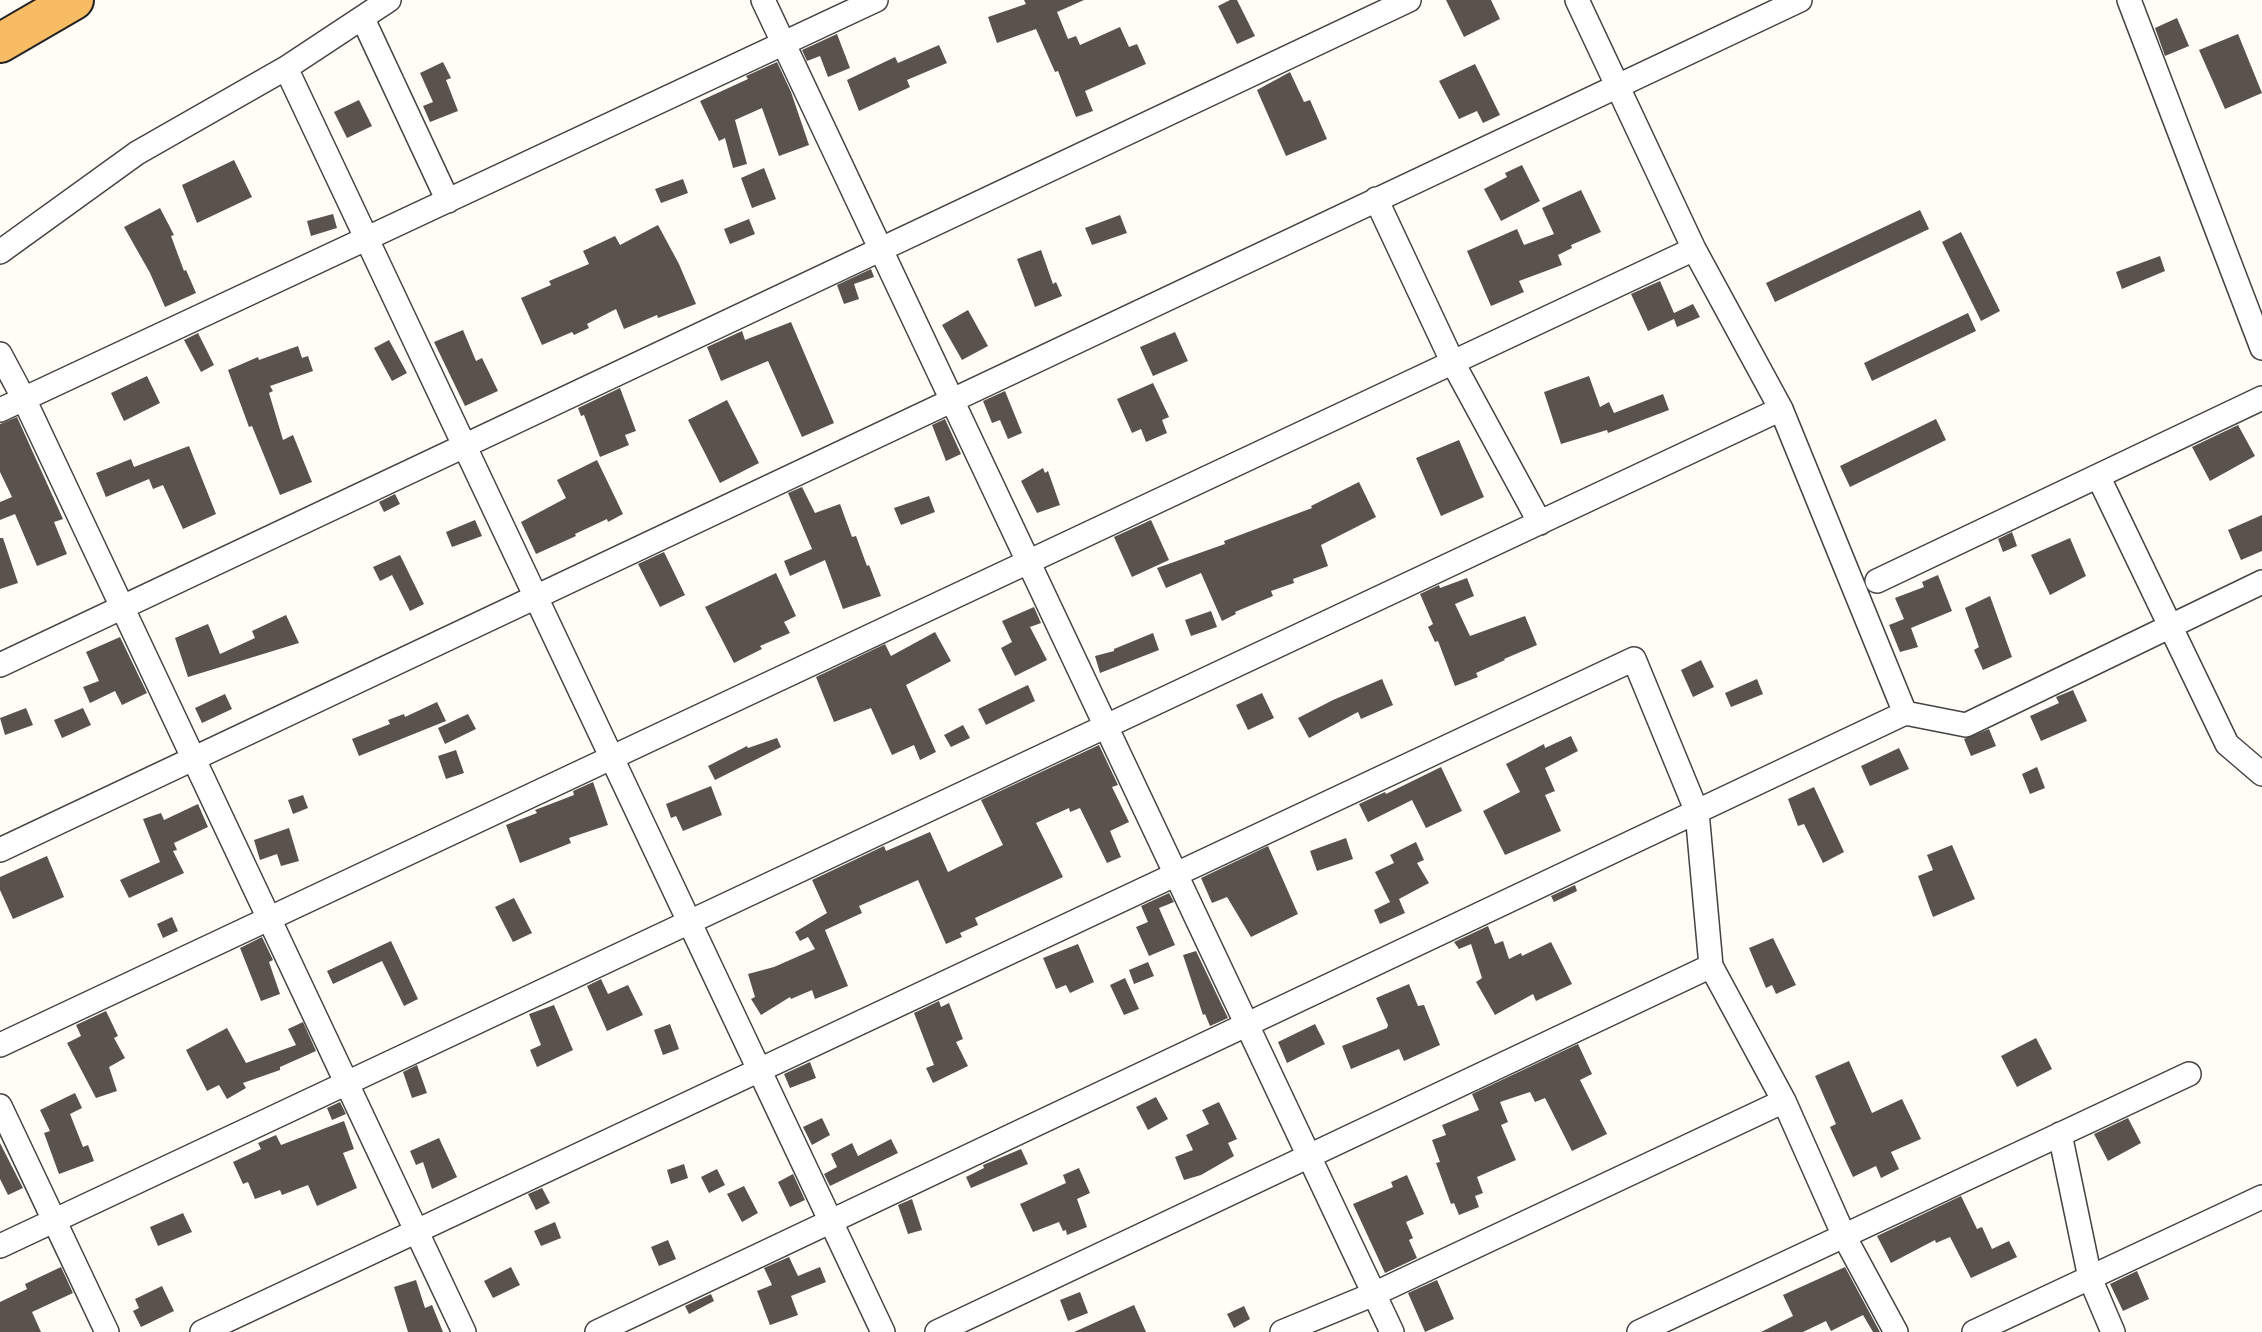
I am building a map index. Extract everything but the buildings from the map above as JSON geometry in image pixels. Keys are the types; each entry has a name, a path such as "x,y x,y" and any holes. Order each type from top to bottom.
{"highway":[{"path":"0,43 74,0"}],"street":[{"path":"0,252 137,153 286,68 389,0"},
{"path":"763,0 1392,1332"},
{"path":"0,410 876,0"},
{"path":"0,665 1409,0"},
{"path":"1577,0 1694,249 1781,409 1905,713"},
{"path":"0,850 1800,0"},
{"path":"2129,0 2262,348"},
{"path":"363,19 448,201"},
{"path":"286,68 883,1332"},
{"path":"1376,199 1453,363 1539,523"},
{"path":"0,1045 1694,249"},
{"path":"0,354 24,399 464,1332"},
{"path":"1877,581 2262,398"},
{"path":"0,1246 1781,409"},
{"path":"2098,476 2228,744 2262,774"},
{"path":"597,1332 1905,713 1966,725 2262,582"},
{"path":"202,1332 1634,659 1697,812 1711,966 1784,1101 1844,1236 1896,1332"},
{"path":"937,1332 1711,966"},
{"path":"1639,1332 2189,1074"},
{"path":"1282,1332 1374,1294 1784,1101"},
{"path":"0,1106 107,1332"},
{"path":"2060,1134 2090,1278 2113,1332"},
{"path":"1974,1332 2262,1197"}]}
